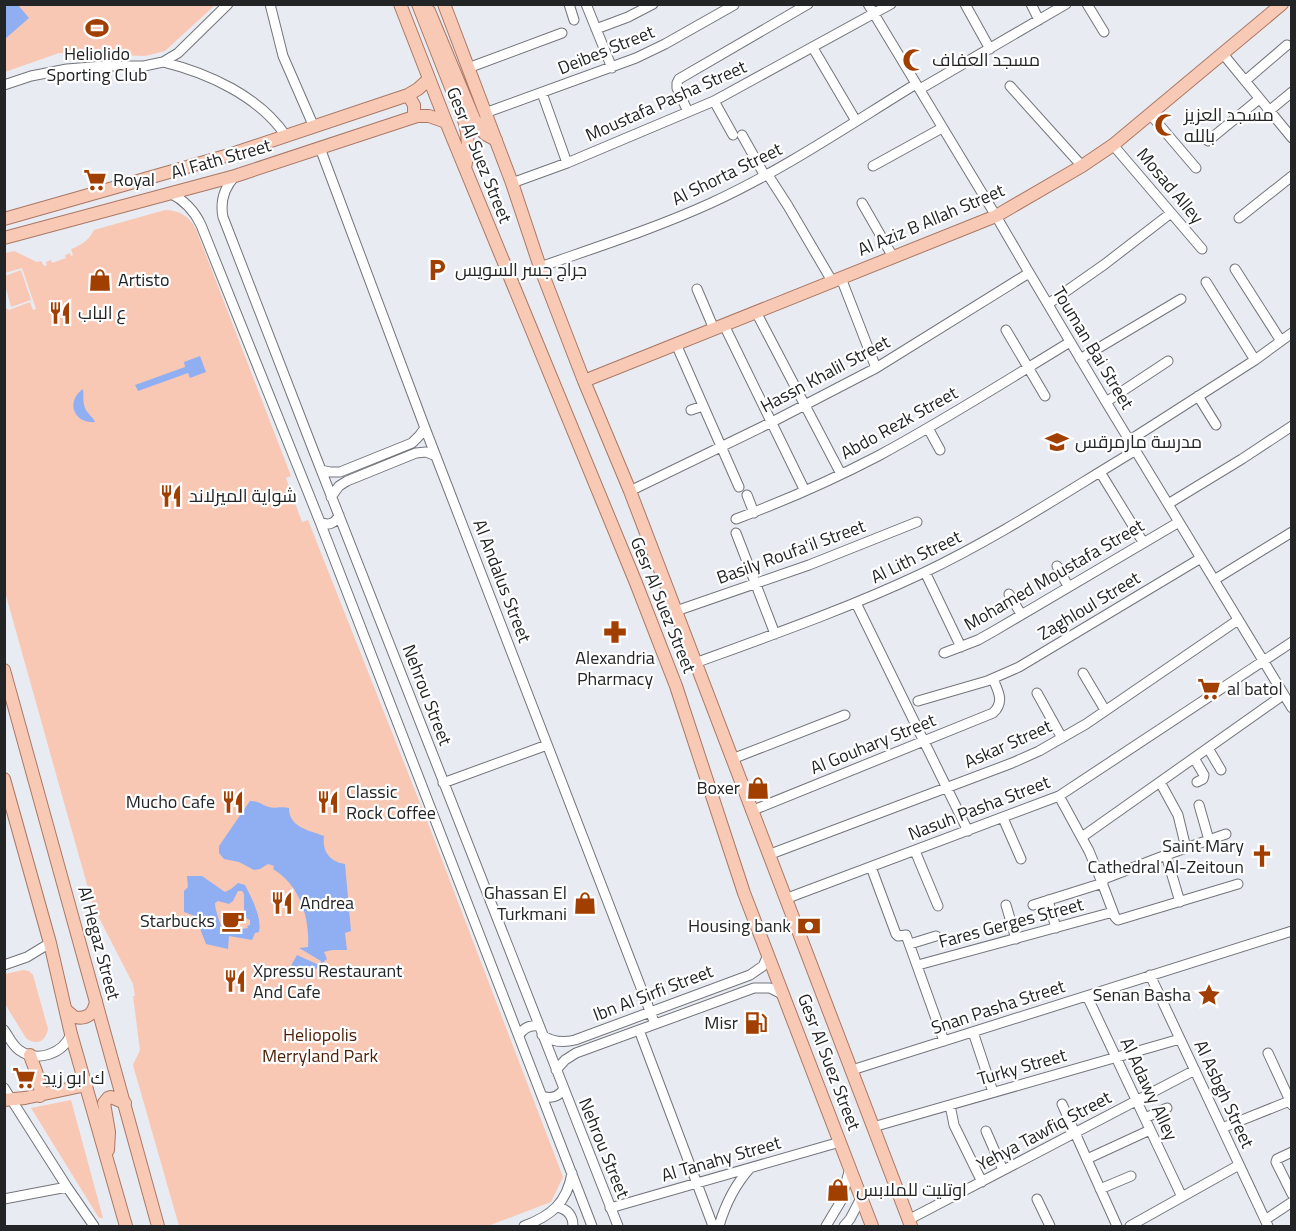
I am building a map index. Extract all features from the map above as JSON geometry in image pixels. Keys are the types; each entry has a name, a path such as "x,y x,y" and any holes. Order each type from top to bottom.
{"main road":[{"name":"Gesr Al Suez Street","path":"400,4 676,686 744,893 873,1227"},
{"path":"418,4 465,123 468,139 465,168"},
{"path":"427,4 474,119 485,134 496,140"},
{"name":"Gesr Al Suez Street","path":"444,4 512,183 540,267 630,491 909,1223"},
{"name":"Al Aziz B Allah Street","path":"584,381 996,216 1082,166 1113,145 1282,4"},
{"name":"Al Fath Street","path":"4,219 229,155 314,127 408,95 429,79"},
{"path":"408,95 414,105 414,117"},
{"name":"Al Fath Street","path":"4,238 234,176 414,117 429,116 446,122"},
{"path":"229,155 234,176"},
{"name":"Al Hegaz Street","path":"4,670 158,1227"},
{"path":"4,779 126,1227"},
{"path":"66,1010 74,1017 86,1018 94,1010 96,1000"},
{"path":"30,1055 39,1080 40,1096"},
{"path":"7,1096 40,1096 86,1085"},
{"path":"106,1159 109,1132 105,1100 111,1097 125,1103"}],"street":[{"path":"4,85 40,74 67,69 95,66 144,66 163,62 178,53 228,4"},
{"path":"270,4 284,56 314,127"},
{"path":"568,4 574,20"},
{"path":"586,4 612,68"},
{"path":"596,29 653,4"},
{"path":"688,112 677,85 681,78 808,4"},
{"name":"Touman Bai Street","path":"868,4 1292,708"},
{"name":"Moustafa Pasha Street","path":"512,183 567,163 714,101 891,4"},
{"path":"1031,4 1039,20"},
{"name":"Al Shorta Street","path":"540,267 666,222 712,203 766,176 856,121 990,49 1066,4"},
{"path":"1087,4 1104,32"},
{"name":"Deibes Street","path":"485,113 612,68 665,44 734,5"},
{"path":"969,6 990,49"},
{"path":"468,68 562,33"},
{"path":"1245,81 1287,45"},
{"path":"813,48 856,121"},
{"path":"1223,54 1292,138"},
{"path":"163,62 200,74 236,92 267,115 286,136"},
{"path":"1011,86 1082,166"},
{"path":"1269,111 1292,92"},
{"path":"542,93 567,163"},
{"path":"1208,141 1259,99"},
{"path":"714,101 837,280 876,368"},
{"path":"1150,114 1196,168"},
{"path":"873,166 942,128"},
{"name":"Mosad Alley","path":"1113,145 1202,249"},
{"name":"Al Andalus Street","path":"320,148 425,428 655,1024"},
{"name":"Nehrou Street","path":"234,176 223,197 223,217 618,1227"},
{"path":"1239,218 1292,176"},
{"name":"Nehrou Street","path":"170,193 187,204 199,221 295,458 592,1227"},
{"path":"862,203 893,257"},
{"path":"1048,304 1171,213"},
{"path":"1235,269 1281,341"},
{"name":"Hassn Khalil Street","path":"630,491 876,368 1029,273"},
{"path":"1206,282 1255,360"},
{"path":"697,289 771,422 805,491"},
{"path":"1080,359 1181,299"},
{"path":"756,312 841,474"},
{"path":"1006,330 1045,396"},
{"path":"1130,440 1255,360 1292,333"},
{"name":"Abdo Rezk Street","path":"736,519 841,474 928,428 1070,342"},
{"path":"676,344 739,488"},
{"path":"1106,402 1168,361"},
{"path":"1198,396 1216,425"},
{"path":"691,410 703,406"},
{"path":"1168,504 1292,426"},
{"path":"321,470 334,472 346,470 412,443 425,428"},
{"path":"928,428 940,450"},
{"name":"Al Lith Street","path":"695,663 856,603 925,572 985,541 1136,450"},
{"path":"295,458 303,452 314,452"},
{"path":"332,497 339,486 351,479 416,453 426,452 436,456"},
{"path":"1100,472 1143,542"},
{"path":"747,495 754,513"},
{"path":"320,522 331,524 339,515"},
{"name":"Basily Roufa'il Street","path":"676,611 756,584 917,522"},
{"name":"Mohamed Moustafa Street","path":"944,653 994,631 1179,522"},
{"path":"1214,580 1292,532"},
{"path":"736,533 775,634"},
{"name":"Zaghloul Street","path":"918,701 993,679 1027,662 1201,558"},
{"path":"1057,566 1068,586"},
{"path":"925,572 961,647"},
{"path":"1010,594 1021,614"},
{"path":"856,603 968,831"},
{"name":"Askar Street","path":"768,855 1039,751 1106,710 1238,620"},
{"name":"Nasuh Pasha Street","path":"786,900 1059,796 1292,642"},
{"path":"1083,673 1106,710"},
{"name":"Al Gouhary Street","path":"751,811 993,713 1000,705 1000,695 993,679"},
{"path":"1037,693 1062,738"},
{"path":"1082,837 1130,808 1173,772 1283,695"},
{"path":"732,759 845,715"},
{"path":"443,783 547,745"},
{"path":"1208,748 1221,770"},
{"path":"1194,758 1204,775 1203,779 1197,782"},
{"path":"1173,772 1179,783"},
{"path":"1160,782 1178,815 1186,848"},
{"path":"1059,796 1082,837 1116,919 1122,920 1238,884"},
{"path":"1199,805 1209,840"},
{"path":"1003,818 1021,859"},
{"path":"1033,904 1102,881 1226,834"},
{"path":"915,851 938,906"},
{"path":"1166,855 1180,902"},
{"path":"871,867 896,934 906,935 910,944 944,1041"},
{"path":"1048,900 1056,928"},
{"path":"1006,905 1016,939"},
{"name":"Fares Gerges Street","path":"918,966 1113,912"},
{"name":"Snan Pasha Street","path":"852,1070 1292,931"},
{"path":"910,944 936,936"},
{"path":"4,965 27,957 50,943"},
{"name":"Ibn Al Sirfi Street","path":"540,1030 556,1041 571,1041 754,973 763,966 768,955"},
{"name":"Al Asbgh Street","path":"1150,975 1267,1223"},
{"name":"Ibn Al Sirfi Street","path":"556,1070 573,1054 754,988 770,988 784,995"},
{"name":"Al Adawy Alley","path":"1087,996 1182,1197"},
{"path":"519,1036 526,1027 540,1030"},
{"path":"4,1030 17,1048 30,1055 44,1056 65,1045 72,1034"},
{"path":"639,1030 713,1227"},
{"path":"973,1032 993,1092"},
{"name":"Turky Street","path":"873,1127 1180,1039"},
{"path":"1222,1128 1291,1102 1268,1053"},
{"name":"Yehya Tawfiq Street","path":"909,1223 1003,1170 1195,1070"},
{"path":"542,1096 554,1097 563,1090"},
{"path":"7,1096 94,1227"},
{"path":"1062,1104 1117,1227"},
{"path":"950,1105 954,1125 982,1182"},
{"path":"1144,1118 1167,1108"},
{"path":"1087,1158 1150,1130"},
{"path":"986,1131 1003,1170"},
{"name":"Al Tanahy Street","path":"610,1208 840,1142"},
{"path":"1292,1152 1277,1159 1276,1164 1292,1194"},
{"path":"1130,1227 1239,1165"},
{"path":"719,1227 730,1197 751,1168"},
{"path":"826,1227 841,1201 850,1168"},
{"path":"524,1227 541,1219 557,1207 566,1194 572,1173"},
{"path":"1100,1189 1131,1176"},
{"path":"4,1198 68,1187"},
{"path":"844,1226 861,1198"},
{"path":"1037,1199 1050,1227"},
{"path":"1267,1223 1292,1202"},
{"path":"557,1207 568,1212 573,1227"},
{"path":"844,1226 852,1227"}],"green space":[{"name":"Heliolido Sporting Club","path":"4,5 215,5 165,51 145,56 59,53 5,72"},
{"name":"Heliopolis Merryland Park","path":"165,210 183,215 196,229 291,476 286,478 302,522 308,520 431,831 563,1177 551,1202 488,1226 179,1226 133,1065 140,1050 133,984 93,906 5,592 4,307 9,310 30,302 33,310 36,309 22,268 5,273 5,253 14,251 37,262 41,261 44,266 51,260 52,263 66,258 65,255 70,253 71,256 73,255 71,249 85,242 94,230"},
{"path":"21,270 31,300 11,307 5,276"},
{"path":"23,970 33,975 48,1029 43,1040 36,1042 26,1038 5,1004 5,974"},
{"path":"71,1100 103,1218 99,1218 31,1108"}],"water":[{"path":"5,4 18,5 29,18 5,39"},
{"path":"200,356 206,372 190,378 188,373 138,391 135,385 185,367 184,362"},
{"path":"83,389 85,407 95,422 82,420 74,411 74,400"},
{"path":"250,801 271,808 289,808 292,820 296,824 324,836 324,846 328,855 335,861 345,864 351,931 345,933 347,950 324,952 327,959 305,979 288,971 297,955 319,965 321,961 299,948 308,947 307,925 301,903 290,884 273,869 274,866 268,864 254,870 239,862 224,859 219,853 219,846"},
{"path":"187,876 202,876 225,892 238,883 245,885 258,914 259,932 255,933 252,940 229,936 228,949 206,944 195,916 184,912 184,891 188,887","holes":["238,891 242,891 244,909 250,925 247,926 248,928 223,932 215,903 218,901 229,904"]}],"place":[{"name":"Heliolido Sporting Club","path":"97,28"},
{"name":"مسجد العفاف","path":"914,60"},
{"name":"مسجد العزيز بالله","path":"1166,125"},
{"name":"Royal","path":"95,180"},
{"name":"جراج جسر السويس","path":"437,270"},
{"name":"Artisto","path":"100,280"},
{"name":"ع الباب","path":"60,313"},
{"name":"مدرسة مارمرقس","path":"1057,442"},
{"name":"شواية الميرلاند","path":"171,496"},
{"name":"Alexandria Pharmacy","path":"615,632"},
{"name":"al batol","path":"1209,689"},
{"name":"Boxer","path":"758,788"},
{"name":"Mucho Cafe","path":"233,802"},
{"name":"Classic Rock Coffee","path":"328,802"},
{"name":"Saint Mary Cathedral Al-Zeitoun","path":"1262,856"},
{"name":"Andrea","path":"282,903"},
{"name":"Ghassan El Turkmani","path":"585,903"},
{"name":"Starbucks","path":"233,921"},
{"name":"Housing bank","path":"809,926"},
{"name":"Xpressu Restaurant And Cafe","path":"235,981"},
{"name":"Senan Basha","path":"1209,995"},
{"name":"Misr","path":"756,1023"},
{"name":"ك ابو زيد","path":"24,1078"},
{"name":"اوتليت للملابس","path":"838,1190"}]}
